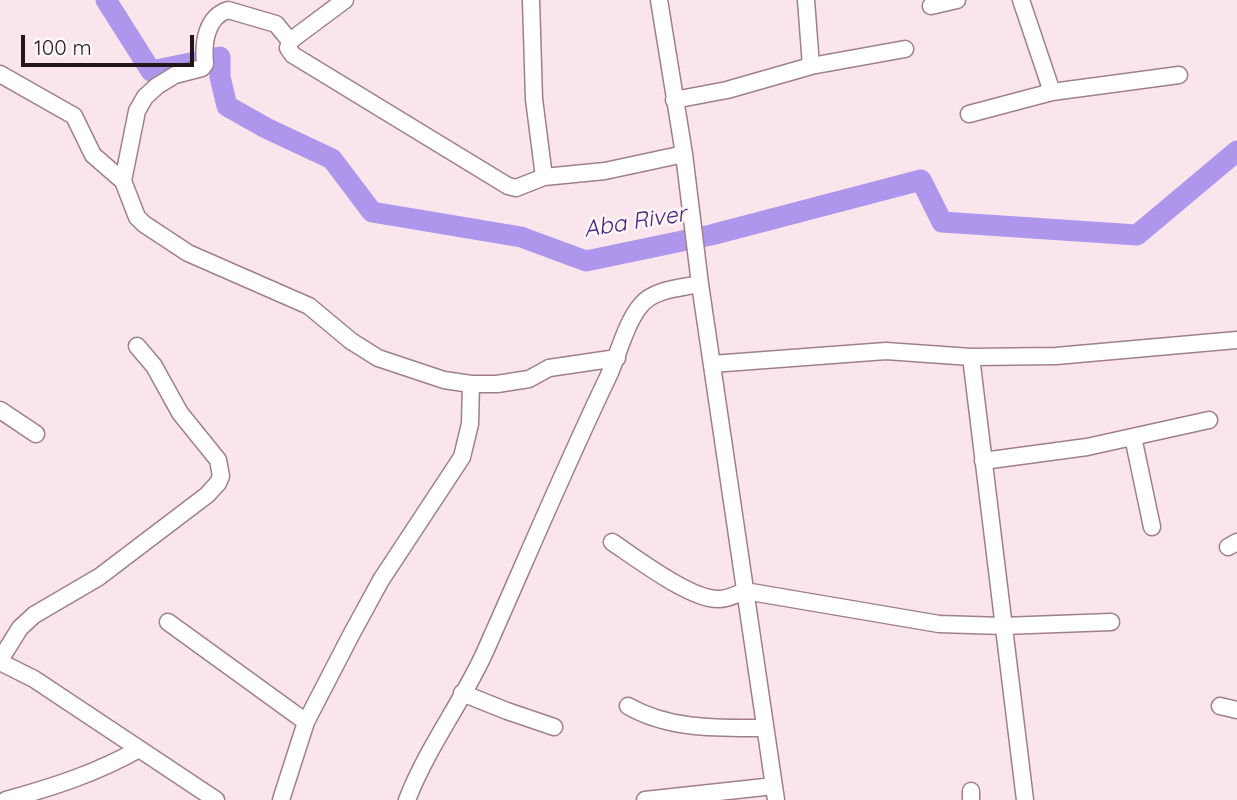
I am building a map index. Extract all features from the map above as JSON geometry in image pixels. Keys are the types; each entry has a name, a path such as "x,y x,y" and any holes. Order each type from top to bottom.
{"street":[{"path":"345,0 290,41 288,48 293,55 471,162 495,180 516,188 544,177 605,171 684,154"},
{"path":"531,0 534,99 544,177"},
{"path":"645,800 775,793 700,284 684,154 659,0"},
{"path":"807,0 811,66"},
{"path":"931,6 957,0"},
{"path":"1022,0 1052,92"},
{"path":"123,181 137,111 157,86 175,75 202,68 205,64 204,53 209,26 214,17 228,10 276,24 290,41"},
{"path":"674,100 727,90 811,66 905,49"},
{"path":"0,74 74,116 93,155 123,181 137,216 144,224 188,253 309,306 351,341 378,358 436,378 471,384 520,382 550,368 617,358"},
{"path":"969,114 1052,92 1179,75"},
{"path":"407,800 431,748 478,666 635,313 642,303 652,296 700,284"},
{"path":"712,364 886,351 971,357 1056,356 1237,340"},
{"path":"137,346 154,366 180,413 218,460 221,475 218,483 207,495 99,577 34,615 20,628 0,661 34,678 216,800"},
{"path":"971,357 1025,800"},
{"path":"281,800 306,722 381,580 462,457 470,424 471,384"},
{"path":"0,410 36,434"},
{"path":"983,461 1087,447 1209,420"},
{"path":"1133,437 1152,527"},
{"path":"612,542 656,572 717,599 745,591 939,624 1003,626 1111,622"},
{"path":"167,622 306,722"},
{"path":"463,693 554,727"},
{"path":"628,706 645,716 665,722 707,727 765,728"},
{"path":"1220,706 1237,710"},
{"path":"6,800 74,781 139,749"}],"waterway":[{"name":"Aba River","path":"106,0 151,71 220,57 220,77 227,106 332,159 372,212 521,237 586,261 711,235 921,180 942,222 1137,235 1237,151"}]}
